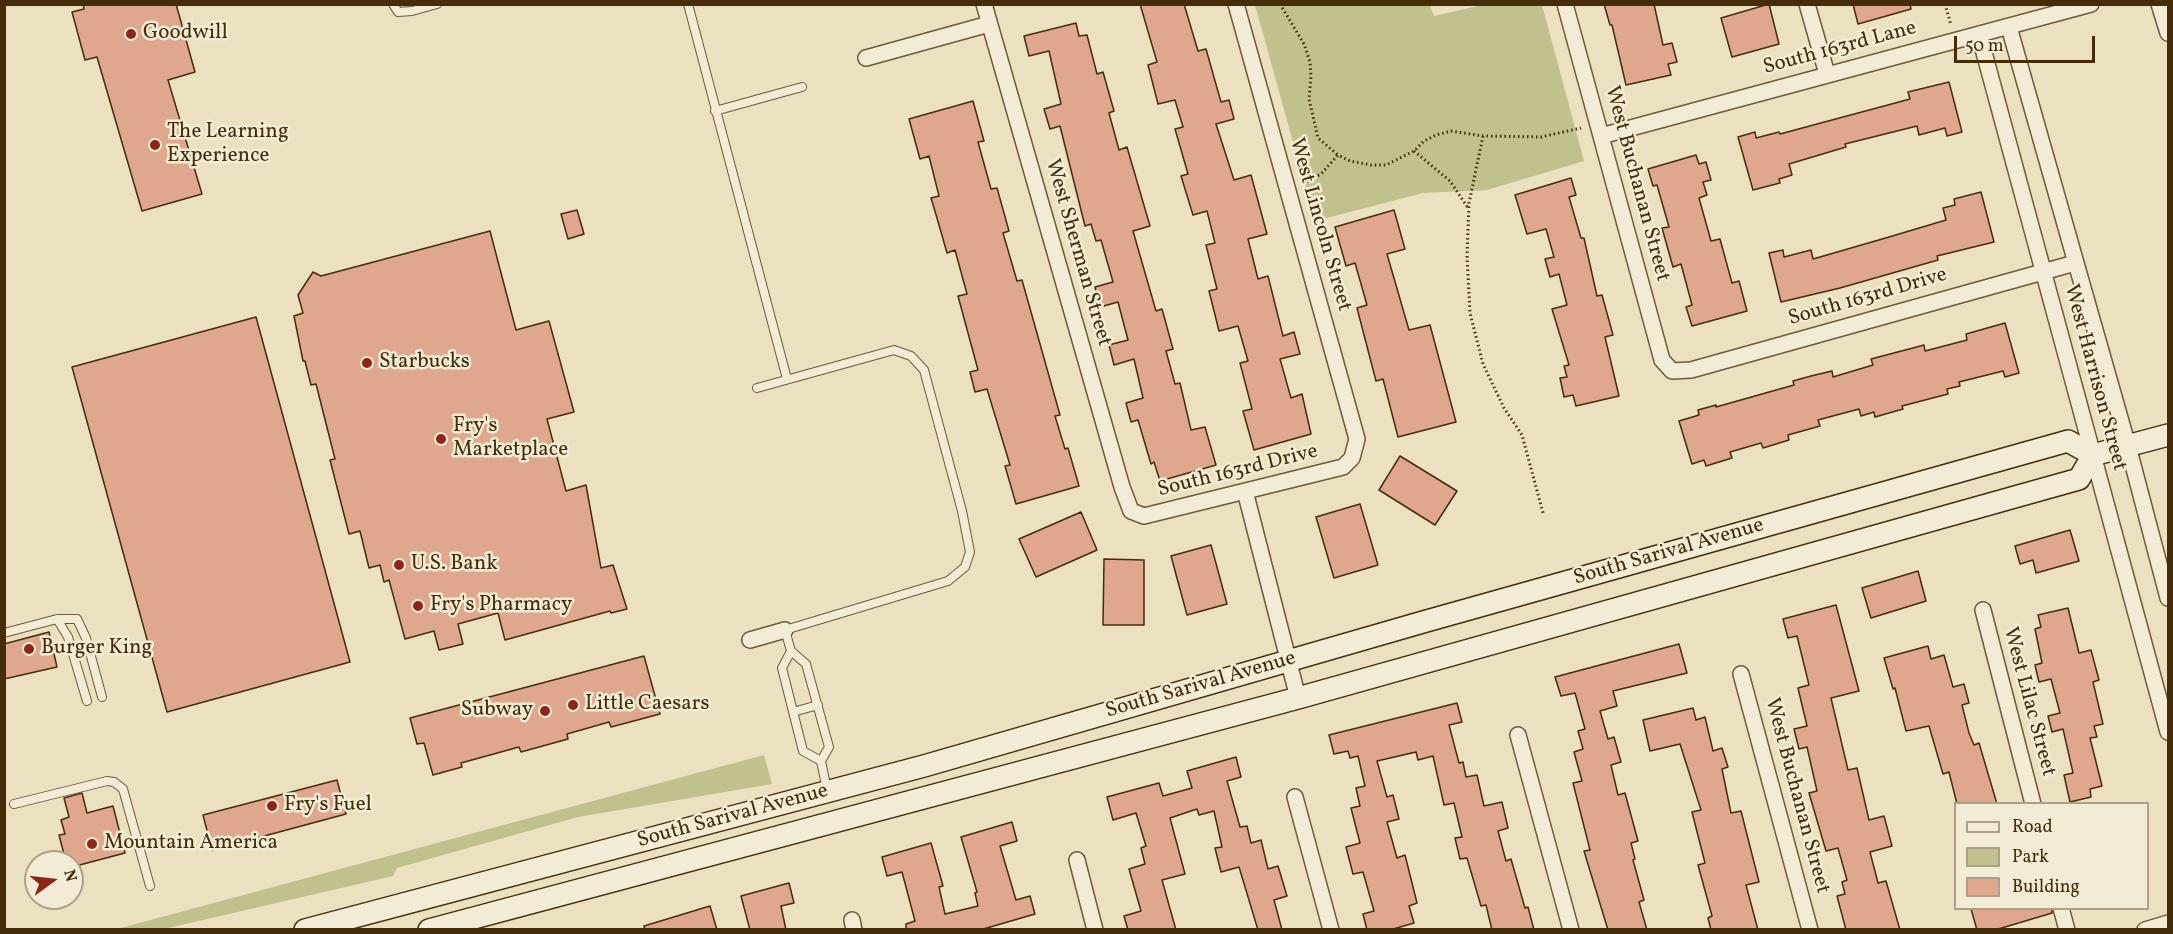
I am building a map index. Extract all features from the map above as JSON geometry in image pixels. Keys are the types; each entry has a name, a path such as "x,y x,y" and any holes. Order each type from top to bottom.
{"main road":[{"path":"2093,455 2169,435"},
{"name":"South Sarival Avenue","path":"305,930 828,792 2068,441 2093,455 2079,479 1298,698 436,927"},
{"path":"708,824 715,852"},
{"path":"435,895 436,927"}],"street":[{"name":"West Sherman Street","path":"984,4 1122,488 1131,511"},
{"name":"West Lincoln Street","path":"1236,4 1357,439 1352,458"},
{"name":"West Buchanan Street","path":"1565,4 1662,360 1672,370"},
{"path":"1808,4 1827,74"},
{"name":"South 163rd Lane","path":"1599,130 1827,74 2091,4"},
{"path":"2159,4 2169,33"},
{"path":"866,58 989,24"},
{"name":"West Harrison Street","path":"2009,27 2169,598"},
{"name":"West Harrison Street","path":"1979,34 2169,732"},
{"name":"South 163rd Drive","path":"1672,370 1691,370 2075,263"},
{"name":"South 163rd Drive","path":"1131,511 1144,516 1343,467 1352,458"},
{"path":"1245,491 1298,698"},
{"name":"West Lilac Street","path":"1983,610 2032,802"},
{"path":"750,640 785,630"},
{"name":"West Buchanan Street","path":"1741,674 1810,930"},
{"path":"1518,735 1571,930"},
{"path":"1295,797 1331,930"},
{"path":"1077,860 1095,930"},
{"path":"2061,910 2067,930"},
{"path":"2145,930 2169,923"}],"lane":[{"path":"393,4 398,12 412,11 437,4"},
{"path":"688,4 787,379"},
{"path":"715,111 802,87"},
{"path":"757,388 894,350 911,356 924,370 962,511 970,552 964,567 948,581 785,630 791,651 806,664 830,747 821,761 828,792"},
{"path":"57,619 68,637 87,701"},
{"path":"4,633 57,619 77,619 87,638 102,697"},
{"path":"791,651 782,668 803,751 821,761"},
{"path":"793,712 818,705"},
{"path":"14,804 114,782 123,789 150,886"}],"path":[{"path":"1280,4 1304,44 1310,62 1309,99 1318,138 1350,162 1386,165 1436,135 1450,131 1483,136 1541,137 1599,130"},
{"path":"1483,136 1468,208 1467,256 1470,313 1483,364 1504,408 1522,435 1543,513"},
{"path":"1414,150 1450,180 1468,208"},
{"path":"1287,189 1322,174 1338,155"}],"green space":[{"path":"1255,5 1430,5 1434,16 1482,5 1542,5 1584,161 1487,190 1423,193 1315,221"},
{"path":"764,755 772,784 578,817 397,868 393,876 164,929 117,929"}],"building":[{"path":"83,4 176,4 195,72 168,80 202,194 142,211 97,57 85,60 72,12 84,9"},
{"path":"1140,4 1184,4 1198,51 1206,49 1221,102 1229,100 1234,119 1216,124 1234,180 1251,175 1267,234 1248,239 1258,279 1268,276 1283,336 1294,332 1300,354 1280,359 1291,398 1302,394 1311,434 1254,450 1243,411 1252,409 1240,363 1248,361 1238,326 1219,331 1209,291 1217,289 1206,245 1215,243 1207,211 1193,215 1181,176 1188,174 1175,129 1183,127 1175,100 1158,104 1148,65 1157,62"},
{"path":"1604,4 1654,4 1663,45 1672,43 1677,62 1668,64 1671,75 1626,85 1612,25 1610,25"},
{"path":"1769,4 1779,44 1732,57 1721,18"},
{"path":"1853,4 1910,4 1911,9 1858,24"},
{"path":"1076,23 1079,36 1087,35 1097,74 1103,72 1114,111 1109,113 1119,150 1127,147 1150,226 1133,231 1156,311 1162,309 1173,349 1166,351 1175,384 1180,383 1191,430 1205,427 1216,465 1160,481 1154,462 1151,464 1138,420 1131,422 1126,403 1143,398 1134,359 1114,365 1109,345 1128,340 1118,302 1100,307 1095,287 1113,282 1101,240 1096,241 1091,224 1085,226 1060,126 1050,129 1044,109 1061,104 1049,51 1029,56 1024,36"},
{"path":"1949,82 1962,132 1947,136 1945,128 1919,135 1917,126 1845,144 1846,147 1789,164 1792,175 1779,179 1780,183 1753,190 1738,137 1755,132 1756,138 1779,132 1780,134 1910,99 1908,92"},
{"path":"973,101 984,141 978,142 991,189 997,188 1009,231 1003,233 1017,281 1022,280 1060,415 1055,416 1065,449 1068,448 1079,486 1016,504 1005,466 1010,465 987,389 975,392 970,372 978,370 958,296 967,294 955,250 947,253 931,198 939,196 929,156 920,159 909,119"},
{"path":"1696,155 1699,164 1706,162 1711,180 1703,182 1707,195 1699,198 1711,241 1720,239 1732,283 1739,281 1747,311 1692,326 1686,307 1692,305 1681,264 1673,267 1662,228 1669,227 1657,185 1653,186 1648,169"},
{"path":"1571,178 1576,195 1569,197 1581,238 1584,238 1597,296 1602,295 1613,335 1605,337 1619,396 1576,406 1573,395 1564,397 1560,378 1567,377 1564,366 1569,365 1552,309 1567,305 1559,274 1550,277 1545,259 1554,257 1546,229 1527,234 1515,195"},
{"path":"1981,192 1994,242 1937,256 1938,260 1840,288 1781,302 1769,253 1783,250 1784,257 1811,250 1813,259 1946,220 1943,208 1955,205 1954,199"},
{"path":"577,210 584,234 568,239 561,214"},
{"path":"1394,210 1405,249 1387,254 1409,330 1430,325 1456,422 1398,437 1383,379 1376,381 1357,308 1367,305 1355,263 1346,266 1335,227"},
{"name":"Fry's Marketplace","path":"490,231 516,330 549,321 574,412 547,419 566,491 586,485 601,568 613,565 627,609 611,613 610,611 505,640 498,613 458,624 463,644 439,650 434,631 405,639 389,580 384,582 380,565 369,568 360,531 349,534 330,460 335,459 316,384 311,385 305,361 303,361 294,316 303,313 298,295 313,272 321,276"},
{"path":"256,317 350,662 167,712 72,367"},
{"path":"2005,323 2019,373 2005,377 2003,371 1959,382 1960,386 1947,389 1948,394 1902,406 1903,409 1875,417 1874,412 1861,416 1859,409 1818,420 1820,426 1788,435 1789,440 1763,448 1761,443 1730,452 1732,458 1706,466 1704,460 1692,464 1679,421 1699,415 1698,410 1794,385 1793,381 1811,376 1832,371 1833,377 1873,365 1871,359 1924,345 1925,351 1967,340 1966,334"},
{"path":"1400,456 1457,491 1435,525 1379,490"},
{"path":"1360,504 1378,565 1334,578 1316,517"},
{"path":"1081,512 1097,550 1036,577 1019,539"},
{"path":"2070,530 2079,561 2036,573 2033,560 2020,564 2015,546"},
{"path":"1211,545 1227,604 1187,615 1171,556"},
{"path":"1104,559 1144,560 1144,625 1103,625"},
{"path":"1918,571 1926,601 1871,618 1862,588"},
{"path":"1836,605 1859,691 1831,698 1848,770 1857,768 1869,820 1884,816 1892,846 1870,852 1878,883 1886,881 1900,930 1846,930 1837,896 1845,894 1842,882 1847,880 1838,848 1826,851 1809,793 1817,791 1807,747 1799,749 1794,729 1807,726 1798,688 1809,685 1797,636 1788,638 1783,619"},
{"path":"2068,608 2079,653 2091,650 2099,680 2093,682 2103,724 2094,726 2097,737 2090,738 2102,786 2090,789 2091,797 2070,802 2064,775 2073,773 2063,729 2052,732 2048,716 2060,713 2051,679 2039,682 2035,665 2042,663 2035,629 2041,627 2038,615"},
{"name":"Burger King","path":"49,632 57,667 4,679 4,644"},
{"path":"1679,644 1687,673 1613,691 1617,706 1600,711 1608,739 1614,737 1621,762 1611,765 1618,795 1625,793 1638,841 1631,843 1635,859 1633,860 1644,900 1639,902 1647,930 1608,930 1584,851 1590,850 1573,783 1582,781 1574,752 1583,749 1578,731 1585,729 1575,693 1561,696 1555,677"},
{"path":"1928,646 1931,659 1944,655 1953,687 1964,684 1969,703 1962,705 1969,733 1974,745 1979,743 1996,802 1956,802 1949,772 1943,774 1929,726 1906,731 1895,688 1893,689 1884,658"},
{"path":"644,656 660,714 611,727 609,722 567,734 568,739 521,752 519,747 461,763 462,767 433,775 424,743 417,744 410,718"},
{"path":"1457,703 1462,722 1449,725 1459,763 1463,762 1466,777 1477,775 1484,806 1502,802 1508,828 1498,831 1506,861 1511,859 1534,930 1492,930 1486,905 1481,906 1467,858 1460,859 1455,838 1462,837 1454,803 1444,805 1433,756 1418,760 1416,752 1377,761 1387,797 1393,795 1399,819 1387,822 1397,858 1405,855 1417,903 1409,906 1414,923 1390,930 1367,930 1363,914 1374,911 1363,872 1353,874 1346,847 1360,843 1351,808 1360,806 1356,788 1365,786 1358,756 1350,758 1348,751 1334,754 1329,735"},
{"path":"1693,708 1696,720 1705,717 1713,751 1722,748 1728,767 1722,769 1731,813 1741,811 1759,882 1746,885 1758,930 1711,930 1708,918 1712,916 1698,865 1705,863 1692,812 1701,810 1680,744 1650,751 1643,720"},
{"path":"1236,757 1241,777 1227,781 1240,827 1247,826 1251,843 1261,840 1268,869 1278,866 1287,896 1274,900 1282,930 1258,930 1239,867 1221,872 1215,848 1222,847 1214,811 1199,815 1197,809 1170,818 1185,874 1162,880 1176,930 1128,930 1124,916 1141,911 1129,869 1145,864 1141,848 1146,846 1136,813 1113,820 1107,797 1159,783 1163,796 1192,788 1187,771"},
{"name":"Fry's Fuel","path":"337,780 346,814 212,850 203,815"},
{"name":"Mountain America","path":"82,793 87,813 113,806 125,853 84,864 84,850 63,850 59,835 65,834 61,820 69,817 64,798"},
{"path":"1012,822 1017,841 1000,846 1016,900 1030,896 1035,914 980,930 906,930 906,924 915,921 902,872 887,876 882,857 931,843 943,886 939,887 945,914 978,906 975,893 977,892 961,837"},
{"path":"789,883 794,903 781,906 786,930 750,930 741,896"},
{"path":"710,906 717,930 645,930 644,926"},
{"path":"1971,910 2052,910 2052,913 1995,930 1977,930"}],"place":[{"name":"Goodwill","path":"131,34"},
{"name":"The Learning Experience","path":"155,145"},
{"name":"Starbucks","path":"367,363"},
{"name":"Fry's Marketplace","path":"441,439"},
{"name":"U.S. Bank","path":"399,565"},
{"name":"Fry's Pharmacy","path":"418,606"},
{"name":"Burger King","path":"29,649"},
{"name":"Little Caesars","path":"573,705"},
{"name":"Subway","path":"545,711"},
{"name":"Fry's Fuel","path":"272,806"},
{"name":"Mountain America","path":"92,844"}]}
